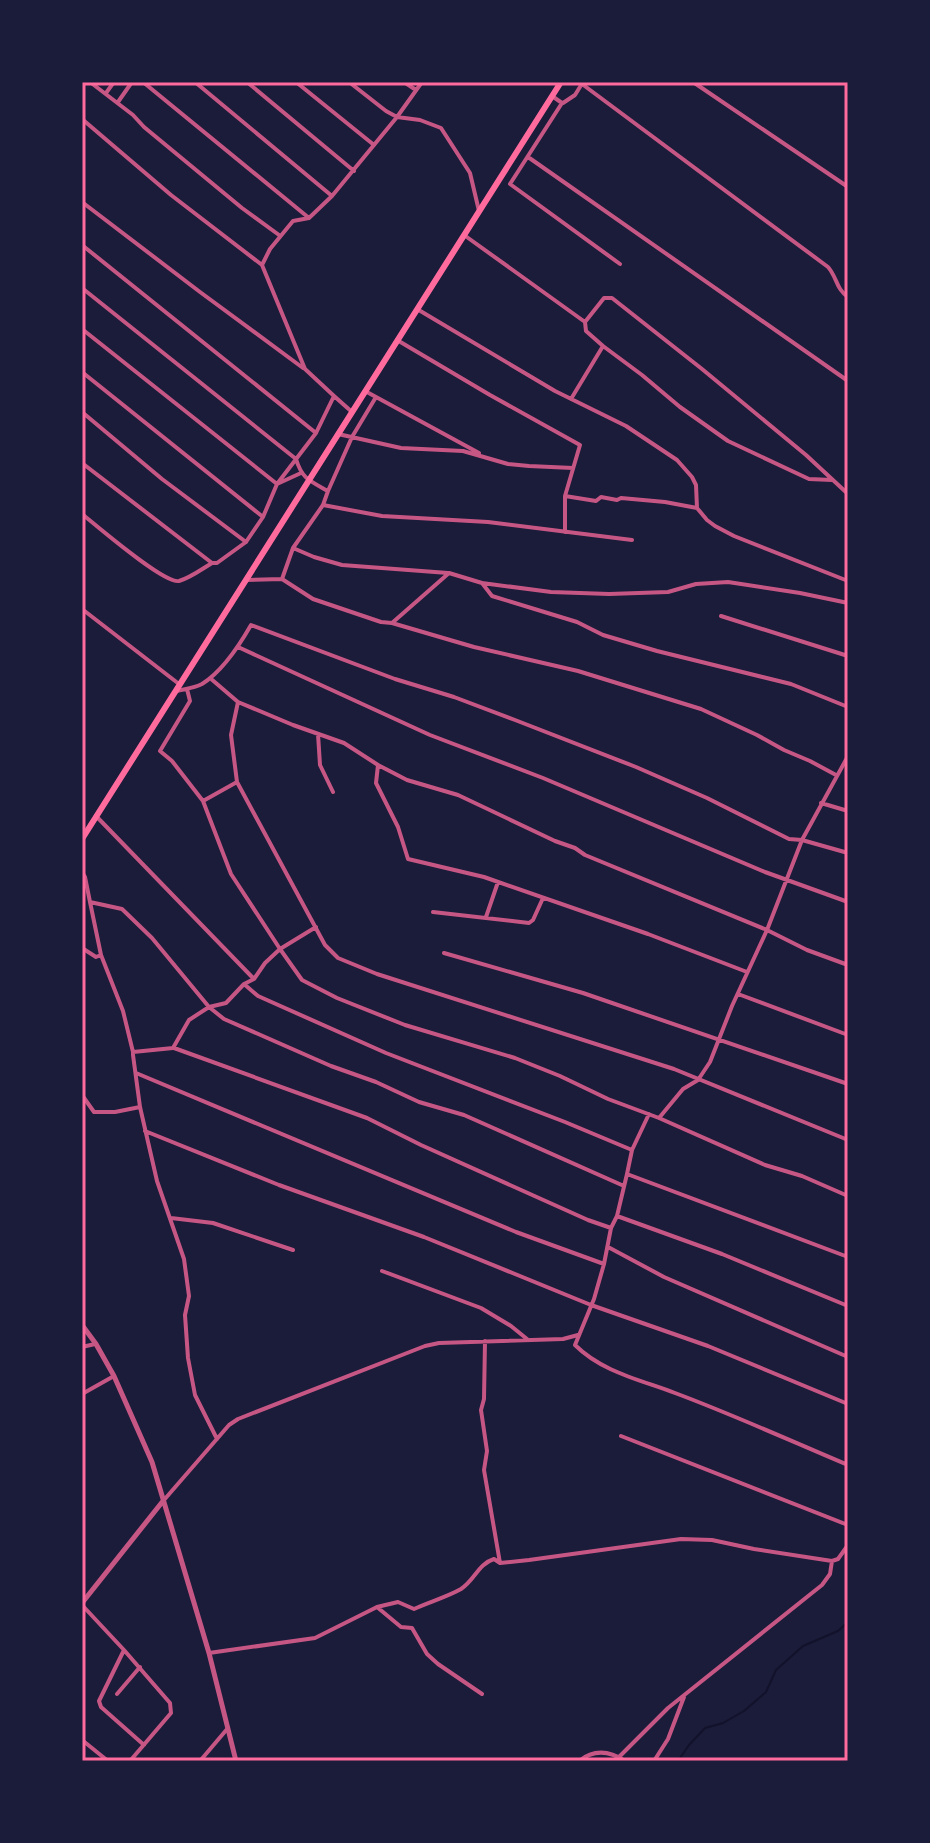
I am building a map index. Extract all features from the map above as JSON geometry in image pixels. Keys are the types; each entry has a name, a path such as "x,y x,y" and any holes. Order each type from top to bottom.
{"main road":[{"path":"82,839 181,689 246,580 561,82"}],"street":[{"path":"90,82 279,235"},
{"path":"105,94 114,82"},
{"path":"118,102 132,82"},
{"path":"143,82 309,218"},
{"path":"195,82 332,196"},
{"path":"247,82 354,171"},
{"path":"296,82 374,145"},
{"path":"349,82 397,117 420,120 441,128 470,173 479,212"},
{"path":"404,82 416,90"},
{"path":"262,265 279,235 293,221 309,218 354,171 422,82"},
{"path":"693,82 848,187"},
{"path":"620,264 510,184 562,103 575,95 582,83 828,267 835,275 835,284 848,297"},
{"path":"552,96 562,103"},
{"path":"82,119 171,195 262,265 305,369"},
{"path":"528,157 848,381"},
{"path":"82,202 305,369 352,412"},
{"path":"464,235 585,322"},
{"path":"82,245 316,433"},
{"path":"82,288 296,459 308,481 328,491"},
{"path":"832,480 809,479 728,441 603,346 586,331 585,322 604,298 612,298 806,455 848,494"},
{"path":"417,309 571,399 626,426 677,460 696,485 697,508"},
{"path":"82,329 277,484"},
{"path":"397,340 580,445 565,496 565,532"},
{"path":"571,399 603,346"},
{"path":"82,372 263,517"},
{"path":"365,391 487,458"},
{"path":"82,514 131,553 172,581 180,581 217,563 246,542 263,517 277,484 316,433 334,396"},
{"path":"282,579 293,548 323,505 352,437 376,397"},
{"path":"82,412 162,479 246,542"},
{"path":"338,434 401,448 463,451 508,464 573,468"},
{"path":"82,463 212,563"},
{"path":"277,484 301,473"},
{"path":"565,496 596,501 601,497 621,498 697,508 715,526 734,536 848,581"},
{"path":"323,505 382,516 488,522 632,540"},
{"path":"293,548 342,565 449,573 482,583 551,592 668,592 696,584 728,582 848,603"},
{"path":"392,623 449,573"},
{"path":"246,580 282,579 313,599 381,622 578,671 701,709 836,775"},
{"path":"482,583 492,596 577,622 603,635 791,684 848,707"},
{"path":"82,609 181,689 190,701 160,751 172,761 203,801 231,874 302,980 337,998 405,1025 515,1058 765,1165 802,1176 848,1196"},
{"path":"721,616 848,656"},
{"path":"181,689 198,686 210,678 238,647 251,625 395,679 454,697 660,777 789,839 848,853"},
{"path":"238,647 430,735 543,778 765,872 848,902"},
{"path":"210,678 238,702 344,743 407,780 458,795 585,855 848,965"},
{"path":"238,702 231,735 237,782 325,945 338,958 377,974 674,1069 848,1140"},
{"path":"318,734 320,765 333,792"},
{"path":"659,1118 683,1089 698,1080 710,1062 802,840 848,756"},
{"path":"378,765 376,783 398,827 408,859 498,882 747,972"},
{"path":"203,801 237,782"},
{"path":"821,803 848,811"},
{"path":"96,816 254,979"},
{"path":"82,872 101,955 123,1011 133,1052 140,1107 157,1181 184,1259 189,1296 185,1315 188,1358 195,1395 217,1439"},
{"path":"486,918 498,882"},
{"path":"433,912 529,923 543,898"},
{"path":"90,902 122,909 167,954 209,1007 224,1019 419,1102 464,1115 624,1186"},
{"path":"173,1048 189,1020 209,1007 226,1003 244,984 254,979 280,949 316,927"},
{"path":"82,948 96,957 101,955"},
{"path":"444,953 559,985 848,1084"},
{"path":"244,984 258,996 386,1053 632,1150"},
{"path":"738,994 848,1035"},
{"path":"133,1052 173,1048 367,1118 421,1145 611,1228"},
{"path":"135,1072 516,1232 604,1264"},
{"path":"82,1095 94,1112 140,1107"},
{"path":"649,1114 632,1150 604,1264 575,1345 596,1362 627,1376 674,1392 848,1465"},
{"path":"145,1131 279,1185 424,1237 591,1305 708,1346 848,1404"},
{"path":"627,1174 848,1257"},
{"path":"617,1216 722,1254 848,1306"},
{"path":"171,1218 213,1223 293,1250"},
{"path":"608,1247 664,1277 848,1357"},
{"path":"382,1271 481,1308 528,1340"},
{"path":"82,1325 114,1376 152,1462 209,1653 236,1761"},
{"path":"130,1761 172,1708 140,1667 82,1604 163,1501 229,1425 425,1346 563,1339 578,1335"},
{"path":"485,1341 481,1410 487,1451 484,1470 500,1563"},
{"path":"82,1347 96,1344"},
{"path":"82,1394 114,1376"},
{"path":"621,1436 848,1525"},
{"path":"209,1653 315,1638 377,1607 398,1602 414,1609 461,1589 471,1581 478,1569 494,1559 500,1563 681,1539 712,1540 832,1561 838,1559 848,1545"},
{"path":"619,1757 668,1708 822,1585 830,1574 832,1561"},
{"path":"377,1607 401,1627 412,1628 427,1654 482,1694"},
{"path":"124,1650 99,1701 101,1707 144,1745"},
{"path":"117,1694 140,1667"},
{"path":"654,1761 668,1739 685,1695"},
{"path":"200,1761 228,1728"},
{"path":"82,1740 108,1761"},
{"path":"579,1761 588,1754 603,1752 625,1761"}],"waterway":[{"path":"678,1761 705,1728 723,1723 744,1711 766,1692 776,1670 803,1646 838,1631 848,1622"}]}
